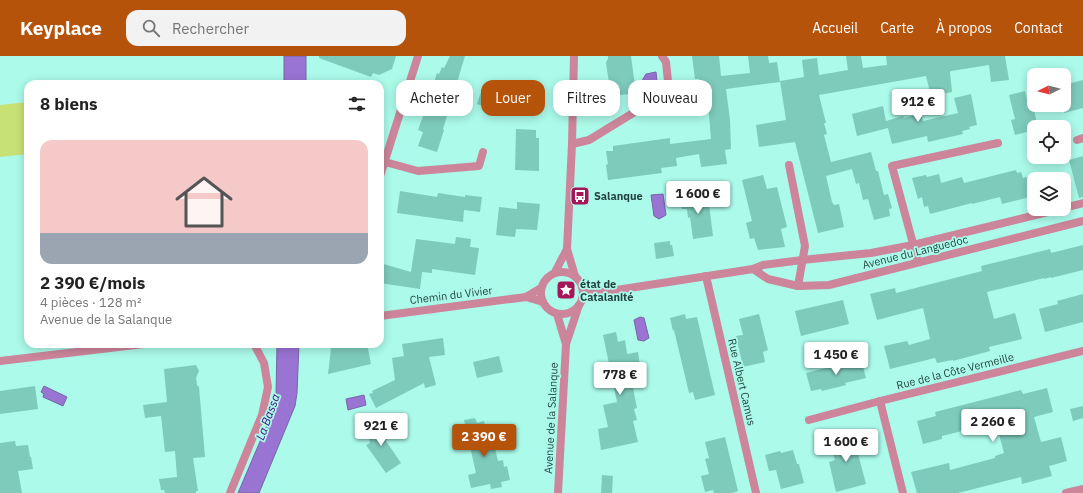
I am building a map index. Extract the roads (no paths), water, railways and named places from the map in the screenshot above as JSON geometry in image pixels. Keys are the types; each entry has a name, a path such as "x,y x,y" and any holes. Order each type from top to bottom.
{"street":[{"path":"418,56 384,162 418,171 480,166 483,152"},
{"path":"574,56 567,249 575,276 582,287 597,293"},
{"path":"572,144 589,140 669,91 666,62 662,56"},
{"path":"918,262 892,166 998,143"},
{"path":"789,165 805,246 798,286"},
{"path":"1071,206 1083,203"},
{"name":"Avenue du Languedoc","path":"581,302 597,293 754,269 763,265 871,253 913,245 1031,216"},
{"name":"Avenue du Languedoc","path":"754,269 768,279 798,286 829,285 1083,221"},
{"path":"555,272 567,249"},
{"path":"575,276 562,271 555,272 544,281 541,288 541,295 546,307 557,314 570,312 581,302 582,287"},
{"name":"Rue Albert Camus","path":"706,276 756,493"},
{"name":"Chemin du Vivier","path":"384,315 526,297 541,288"},
{"name":"Chemin du Vivier","path":"526,297 543,302"},
{"name":"Avenue de la Salanque","path":"558,493 566,344 581,302"},
{"name":"Avenue de la Salanque","path":"557,314 566,344"},
{"path":"0,361 110,348"},
{"path":"230,493 262,415 268,387 264,363 256,348"},
{"name":"Rue de la Côte Vermeille","path":"808,420 1083,351"},
{"path":"880,401 902,493"},
{"path":"1066,493 1083,489"}],"place":[{"name":"Salanque","path":"580,196"},
{"name":"état de Catalanité","path":"566,290"}],"water label":[{"name":"La Bassa","path":"268,417"}]}
